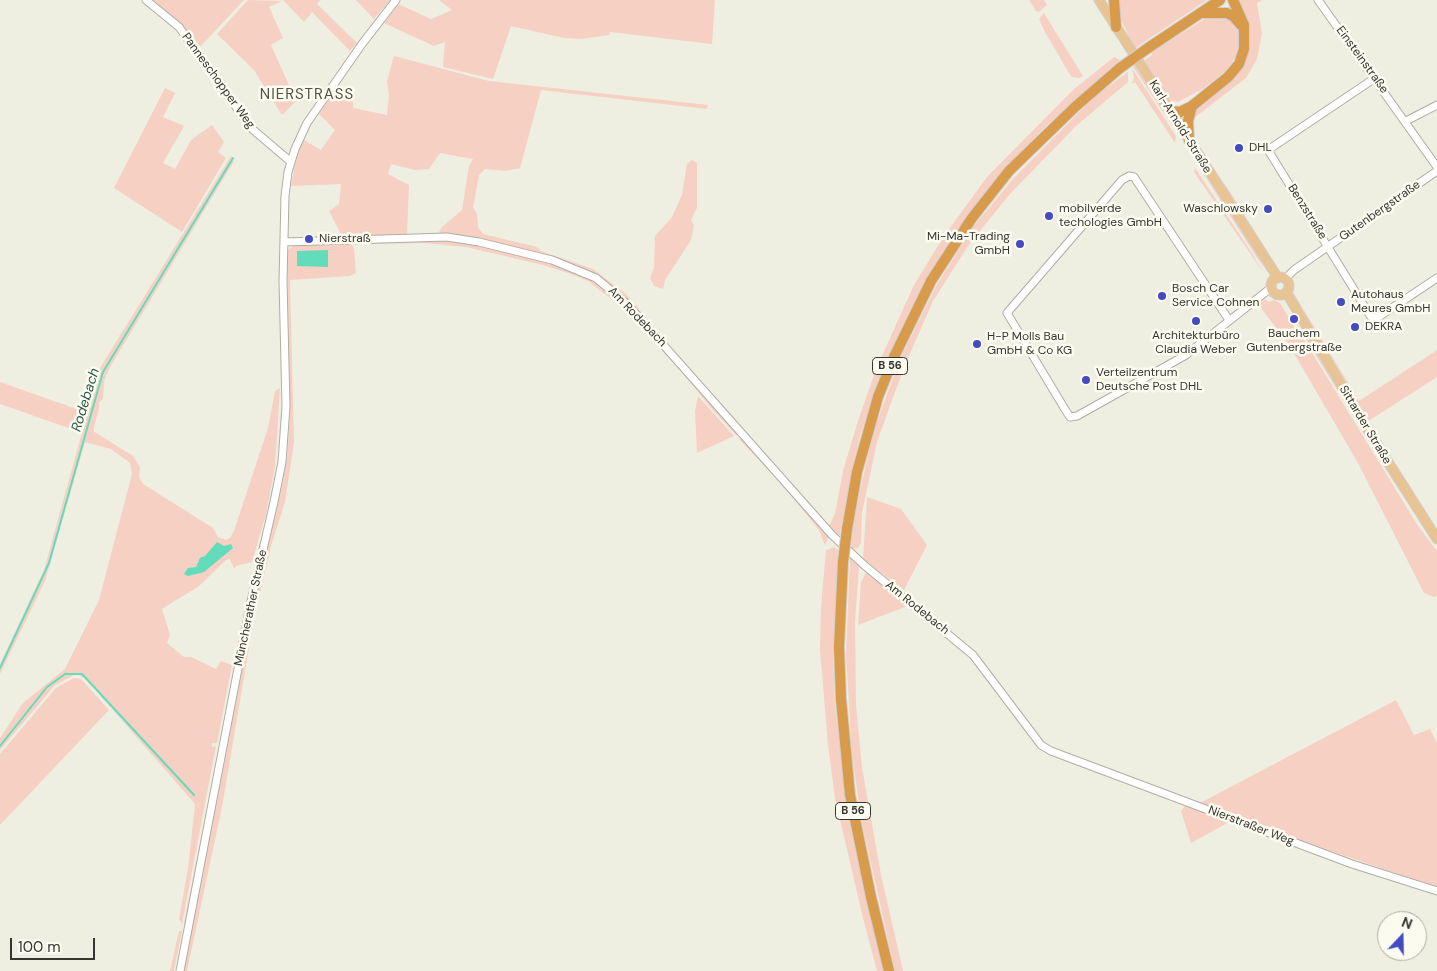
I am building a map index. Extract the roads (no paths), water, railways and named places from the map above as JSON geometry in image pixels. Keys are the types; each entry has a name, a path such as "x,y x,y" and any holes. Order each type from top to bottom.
{"highway":[{"path":"1114,0 1116,27"},
{"name":"B 56","path":"889,971 869,888 850,795 841,699 839,647 843,562 847,529 857,472 878,397 894,357 932,281 972,218 1009,171 1075,106 1120,68 1220,0"},
{"path":"1170,111 1180,112 1192,106 1228,77 1239,64 1244,49 1243,20 1233,0"},
{"path":"1200,14 1219,12 1230,15 1237,20 1244,33"},
{"path":"1170,111 1209,91"},
{"path":"1189,140 1188,121 1192,106"}],"main road":[{"name":"Karl-Arnold-Straße","path":"1099,0 1280,285"},
{"name":"Sittarder Straße","path":"1280,285 1437,539"}],"street":[{"name":"Panneschopper Weg","path":"146,0 179,27 250,128 291,162"},
{"path":"284,242 285,196 291,162 307,122 362,44 396,0"},
{"name":"Einsteinstraße","path":"1318,0 1406,121"},
{"name":"Benzstraße","path":"1375,78 1269,148 1269,152 1373,319 1437,278"},
{"path":"1406,121 1437,105"},
{"name":"Gutenbergstraße","path":"1229,320 1134,177 1129,176 1122,180 1007,313 1070,416 1077,416 1186,356 1252,302 1280,285 1298,268 1437,169 1406,121"},
{"name":"Am Rodebach","path":"284,242 447,237 552,260 596,278 627,304 832,535 864,565 954,637 973,655 1037,741 1051,752 1067,757"},
{"name":"Müncherather Straße","path":"180,971 250,606 282,462 286,397 284,242"},
{"name":"Nierstraßer Weg","path":"1067,757 1352,864 1437,891"}],"waterway":[{"name":"Rodebach","path":"0,668 49,563 103,372 233,158"},
{"path":"0,746 47,687 65,674 82,674 194,795"}],"place":[{"name":"DHL","path":"1239,148"},
{"name":"Waschlowsky","path":"1268,209"},
{"name":"mobilverde techologies GmbH","path":"1049,216"},
{"name":"Nierstraß","path":"309,239"},
{"name":"Mi-Ma-Trading GmbH","path":"1020,244"},
{"name":"Bosch Car Service Cohnen","path":"1162,296"},
{"name":"Autohaus Meures GmbH","path":"1341,302"},
{"name":"Bauchem Gutenbergstraße","path":"1294,319"},
{"name":"Architekturbüro Claudia Weber","path":"1196,321"},
{"name":"DEKRA","path":"1355,327"},
{"name":"H-P Molls Bau GmbH & Co KG","path":"977,344"},
{"name":"Verteilzentrum Deutsche Post DHL","path":"1086,380"}],"district":[{"name":"NIERSTRASS","path":"307,95"}]}
